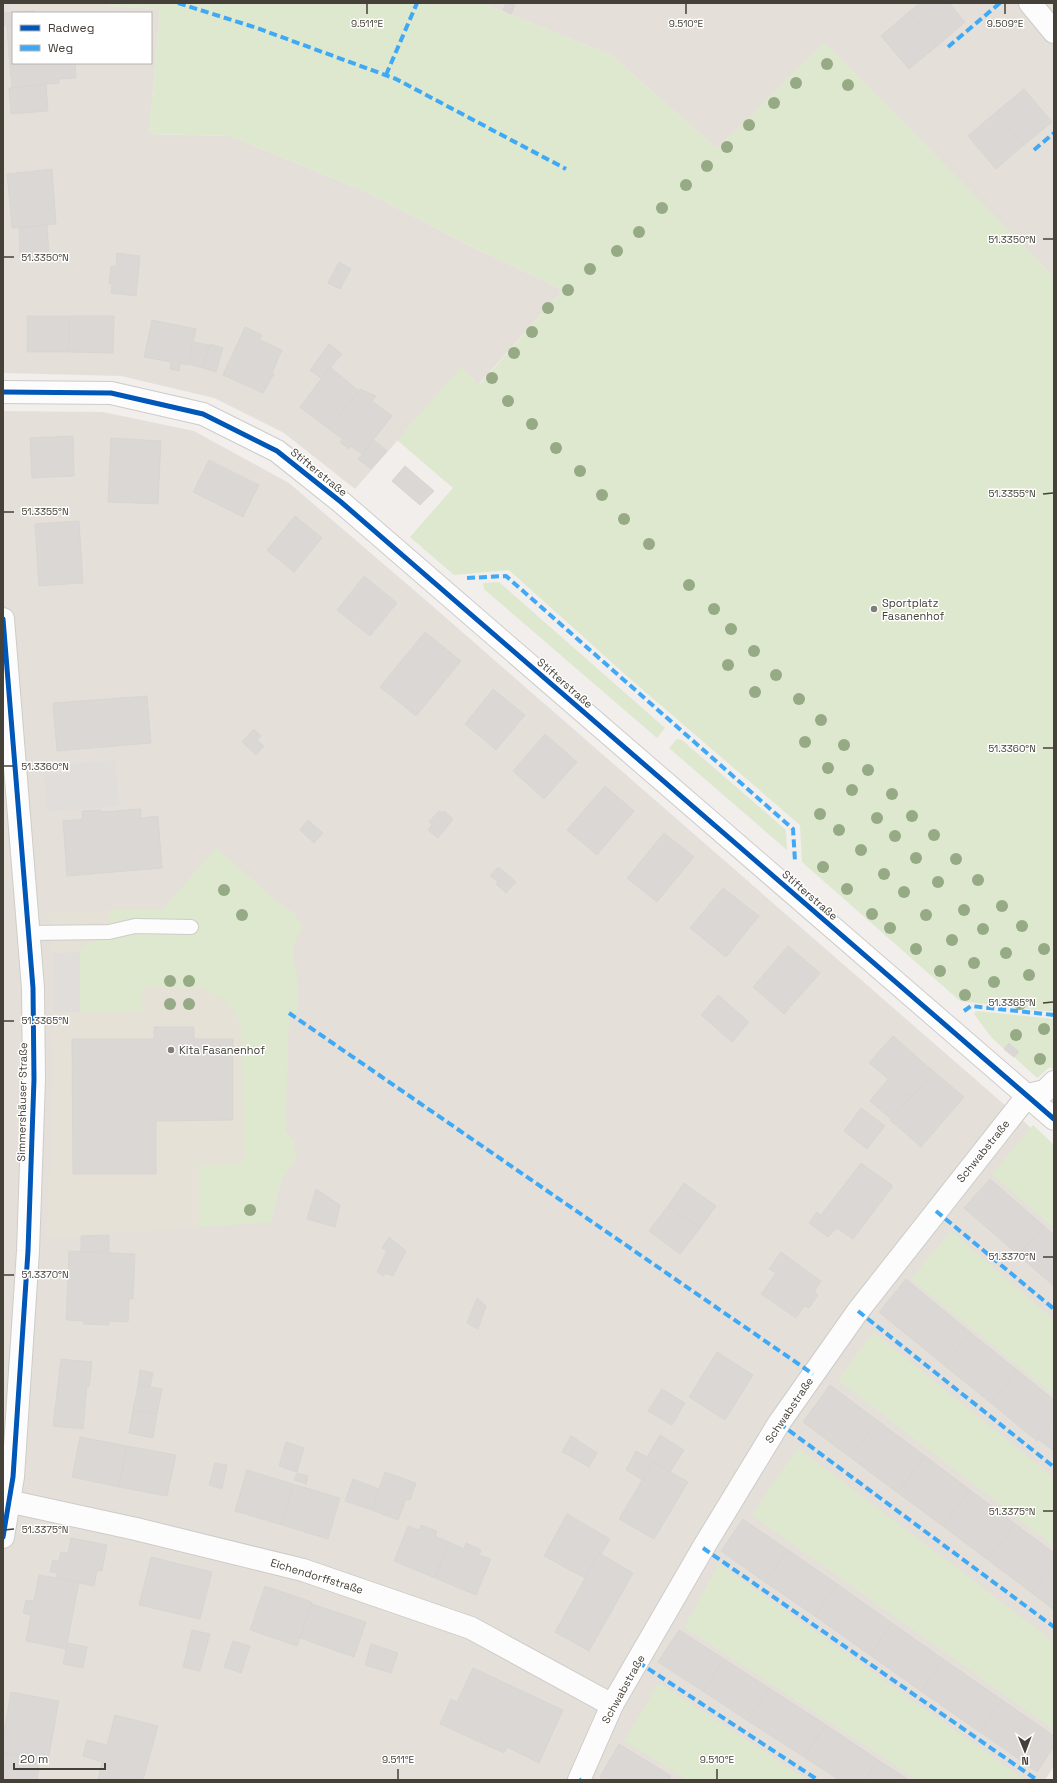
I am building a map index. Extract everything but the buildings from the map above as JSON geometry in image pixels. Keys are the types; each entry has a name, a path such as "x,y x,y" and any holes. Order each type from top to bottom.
{"street":[{"path":"1030,3 1054,32"},
{"name":"Stifterstraße","path":"3,392 111,393 203,414 276,451 341,502 1054,1119"},
{"name":"Simmershäuser Straße","path":"3,619 33,988 34,1079 28,1251 14,1469 6,1501 3,1537"},
{"path":"1028,1095 1045,1091 1054,1082"},
{"name":"Schwabstraße","path":"578,1780 612,1705 703,1548 779,1423 858,1311 1028,1095"},
{"name":"Eichendorffstraße","path":"6,1501 136,1529 303,1570 471,1628 612,1705"}],"lane":[{"path":"29,933 109,932 135,926 191,927"}],"shaded area":[{"path":"3,3 108,3 109,6 160,9 149,134 230,136 364,191 471,246 563,290 478,385 461,368 355,489 284,433 214,398 121,376 3,373"},
{"path":"481,3 1054,3 1054,277 825,43 717,149 611,55"},
{"path":"3,411 103,412 194,431 289,483 429,603 1054,1148 1054,1766 1045,1780 3,1780"},
{"path":"115,760 119,806 47,812 44,775 70,773 69,764"},
{"name":"Kita Fasanenhof","path":"216,848 289,1013 284,1167 271,1222 47,1238 54,1081 53,953 49,912 162,911"},
{"path":"80,952 80,1012 54,1012 53,953"}],"green space":[{"name":"Sportplatz Fasanenhof","path":"108,3 481,3 611,55 717,149 825,42 1054,277 1054,1011 960,1001 802,862 800,825 628,677 509,570 454,575 410,537 453,488 397,440 461,367 479,385 563,290 471,246 364,191 230,136 149,134 160,9 108,6"},
{"path":"499,582 665,728 657,738 484,589 483,583"},
{"path":"677,739 682,740 786,830 787,850 669,748"},
{"path":"216,848 279,903 295,914 302,927 293,948 293,959 297,976 298,1006 295,1017 289,1019 285,1132 294,1141 296,1159 285,1176 282,1177 271,1222 199,1227 199,1165 244,1164 242,1038 238,1016 222,999 204,988 141,988 141,1012 80,1012 80,952 89,943 100,940 109,940 109,910 162,910"},
{"path":"976,1011 1054,1019 1054,1070 1050,1067 1037,1078 1014,1057 1019,1052 1009,1043 1004,1049 992,1038 974,1014"},
{"path":"1033,1125 1054,1145 1054,1228 992,1174"},
{"path":"951,1231 1054,1320 1054,1395 911,1279"},
{"path":"873,1332 1054,1478 1054,1546 838,1380"},
{"path":"798,1448 1054,1642 1054,1730 752,1515"},
{"path":"719,1564 1025,1780 918,1780 684,1627"},
{"path":"659,1683 807,1780 688,1780 624,1741"}],"marked path":[{"path":"178,3 257,28 396,79 566,169"},
{"path":"386,75 417,3"},
{"path":"948,47 1000,3"},
{"path":"1034,150 1054,133"},
{"path":"467,578 506,576 793,829 795,861"},
{"path":"964,1011 971,1006 1054,1015"},
{"path":"289,1013 813,1374"},
{"path":"936,1211 1054,1309"},
{"path":"858,1311 1054,1467"},
{"path":"779,1423 1054,1627"},
{"path":"703,1548 1037,1780"},
{"path":"638,1662 818,1780"}],"cycle path":[{"path":"3,392 111,393 203,414 277,451 341,502 1054,1119"},
{"path":"3,619 33,988 34,1079 28,1251 13,1477 3,1537"}],"place":[{"name":"Sportplatz Fasanenhof","path":"874,609"},
{"name":"Kita Fasanenhof","path":"171,1050"}]}
